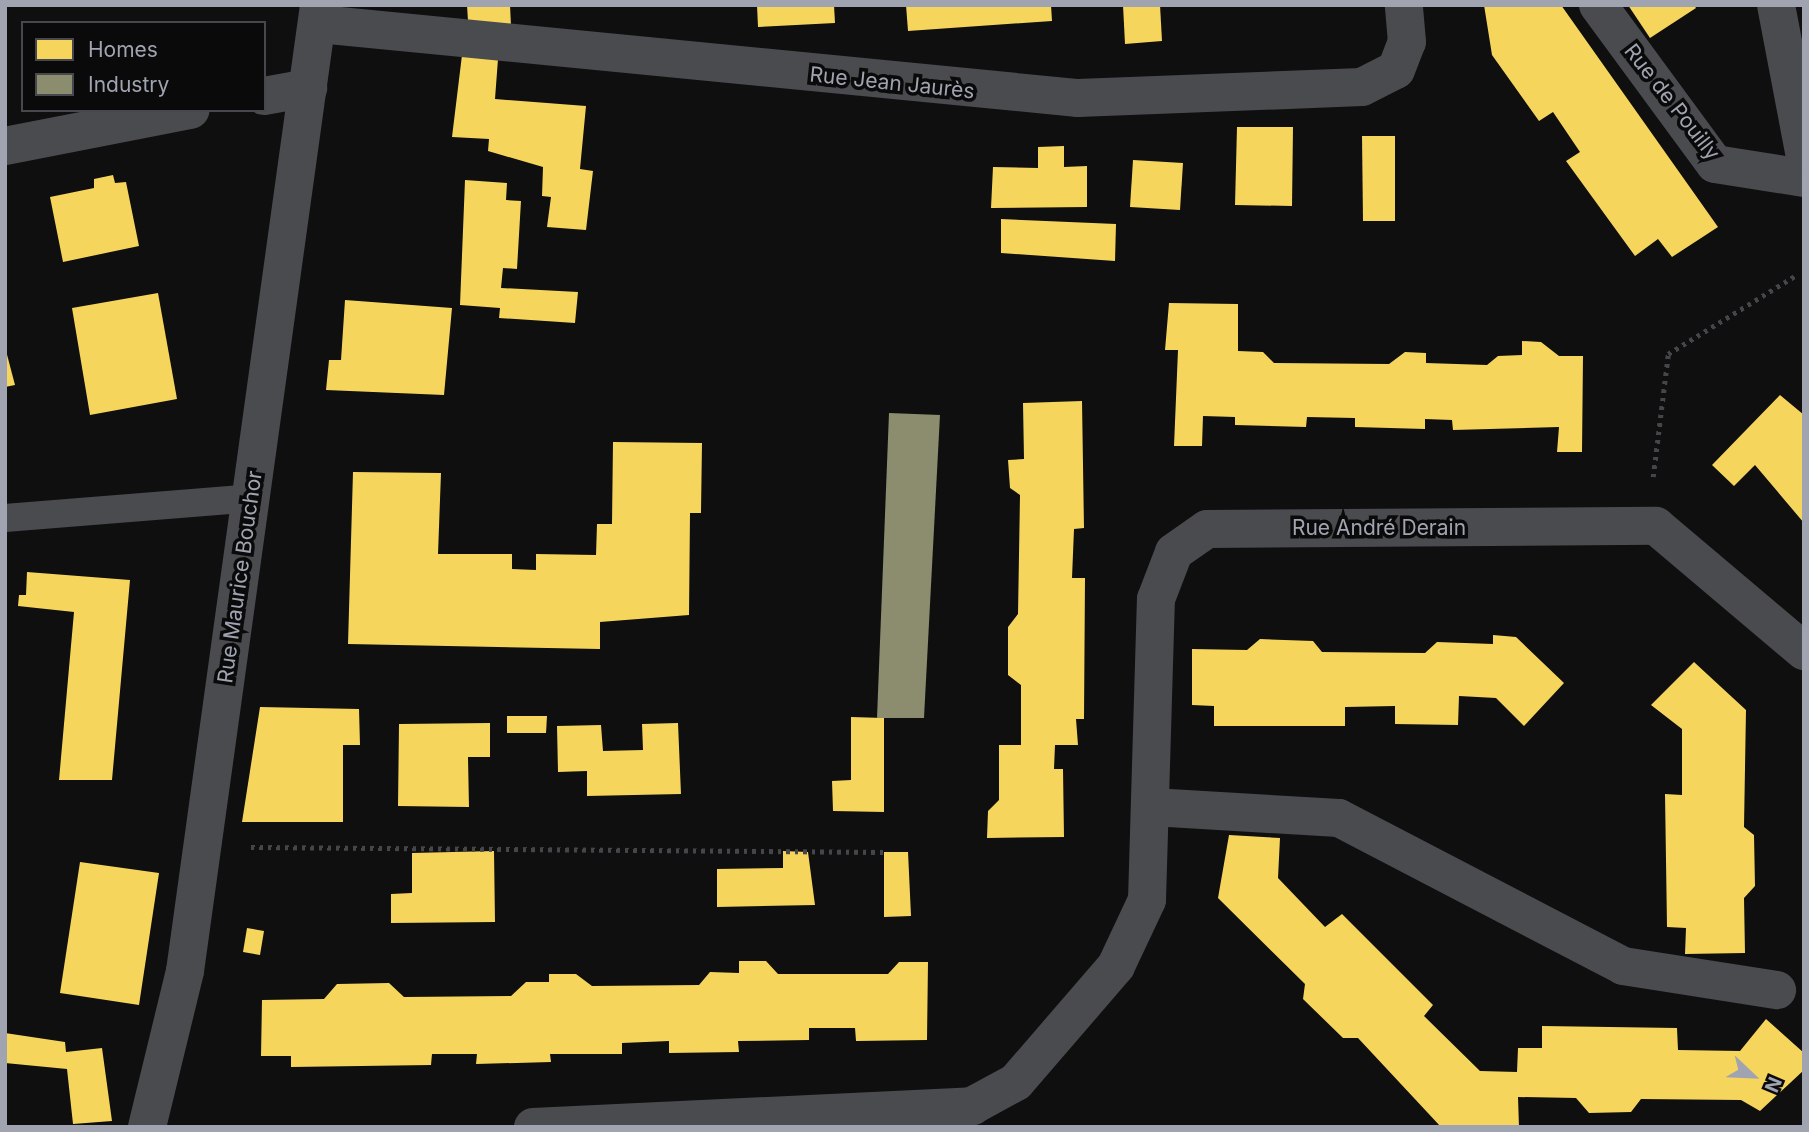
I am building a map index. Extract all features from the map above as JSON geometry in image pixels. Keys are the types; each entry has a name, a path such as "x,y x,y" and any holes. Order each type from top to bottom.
{"street":[{"name":"Rue Jean Jaurès","path":"319,15 1078,98 1362,87 1396,70 1408,42 1404,5"},
{"name":"Rue de Pouilly","path":"1598,5 1715,164 1804,178"},
{"path":"1776,5 1804,152"},
{"name":"Rue Maurice Bouchor","path":"147,1127 186,971 319,15"},
{"path":"266,96 308,88"},
{"path":"5,146 181,112"},
{"name":"Rue André Derain","path":"533,1127 972,1106 1016,1082 1116,966 1147,900 1152,807 1156,599 1174,552 1207,529 1656,526 1804,651"},
{"path":"1152,807 1339,818 1623,965 1777,990"}],"lane":[{"path":"5,518 251,498"}],"path":[{"path":"1652,489 1668,354 1795,276"},
{"path":"243,847 884,852"}],"building: Homes":[{"path":"467,5 510,5 511,26 468,21"},
{"path":"757,5 834,5 835,23 758,27"},
{"path":"906,5 1051,5 1052,21 908,31"},
{"path":"1123,5 1160,5 1162,41 1125,44"},
{"path":"1484,5 1561,5 1718,227 1672,257 1658,239 1635,256 1566,161 1580,152 1553,112 1539,121 1492,55"},
{"path":"1628,5 1694,5 1696,8 1650,38"},
{"path":"462,55 498,59 495,99 586,106 580,169 593,171 586,230 547,227 551,197 542,196 543,167 488,151 489,139 452,137"},
{"path":"1237,127 1293,127 1292,206 1235,205"},
{"path":"1362,136 1395,136 1395,221 1363,221"},
{"path":"1064,146 1064,167 1087,166 1087,207 991,208 993,167 1038,168 1038,147"},
{"path":"1133,160 1183,163 1180,210 1130,207"},
{"path":"113,175 115,183 126,182 139,246 63,262 50,197 94,188 94,179"},
{"path":"465,180 507,183 506,200 521,201 517,269 503,268 501,288 578,292 575,323 499,318 500,308 460,305"},
{"path":"1001,219 1116,224 1115,261 1001,253"},
{"path":"158,293 177,399 90,415 72,308"},
{"path":"345,300 452,308 444,395 326,390 329,360 341,360"},
{"path":"1169,303 1238,304 1238,351 1263,352 1274,363 1389,364 1405,352 1426,353 1426,363 1487,365 1498,356 1522,355 1522,341 1541,342 1559,356 1583,356 1582,452 1557,452 1559,427 1453,430 1452,420 1425,419 1425,429 1355,427 1355,418 1307,417 1306,427 1235,425 1235,417 1203,416 1202,446 1174,446 1178,350 1165,350"},
{"path":"5,347 15,385 5,387"},
{"path":"1780,395 1804,415 1804,523 1755,465 1734,486 1712,465"},
{"path":"1082,401 1084,528 1074,529 1072,578 1085,578 1084,719 1076,719 1078,745 1055,745 1054,769 1063,769 1064,837 987,838 988,811 999,800 999,745 1021,745 1021,685 1008,675 1008,627 1018,614 1020,495 1010,488 1008,460 1024,459 1023,403"},
{"path":"613,442 702,443 701,513 690,513 689,615 600,622 600,649 348,644 353,472 441,473 438,554 512,554 512,569 536,570 536,554 596,555 597,524 612,524"},
{"path":"27,572 130,580 112,780 59,780 74,612 18,606 19,595 26,595"},
{"path":"1493,635 1516,637 1564,683 1524,726 1496,698 1459,696 1458,725 1395,724 1395,706 1345,707 1345,726 1214,726 1214,706 1192,705 1192,649 1247,650 1260,639 1313,641 1322,652 1425,653 1437,642 1493,644"},
{"path":"1694,662 1746,710 1744,827 1754,835 1755,886 1744,898 1745,953 1685,954 1686,928 1667,927 1665,794 1682,795 1682,729 1651,705"},
{"path":"260,707 359,709 360,745 343,745 343,822 242,822"},
{"path":"507,716 547,716 546,733 507,733"},
{"path":"851,717 884,718 884,812 833,811 832,781 851,780"},
{"path":"490,723 490,757 468,757 469,807 398,806 399,724"},
{"path":"678,723 681,794 587,796 587,771 558,772 557,726 601,725 603,751 643,750 642,724"},
{"path":"1229,835 1280,838 1278,878 1325,927 1342,914 1433,1005 1424,1016 1480,1071 1517,1072 1518,1048 1542,1048 1542,1026 1677,1028 1678,1050 1740,1051 1766,1019 1804,1053 1804,1070 1760,1111 1741,1100 1641,1099 1631,1112 1589,1113 1576,1098 1518,1097 1519,1127 1441,1127 1358,1038 1343,1038 1303,999 1305,984 1218,898"},
{"path":"494,851 495,922 391,923 391,894 412,893 412,853"},
{"path":"783,851 808,852 815,905 717,907 717,869 783,868"},
{"path":"884,852 908,852 911,916 884,917"},
{"path":"80,862 159,873 139,1005 60,993"},
{"path":"247,928 264,931 260,955 243,952"},
{"path":"739,961 766,961 778,974 888,974 899,962 928,962 927,1040 856,1041 855,1028 809,1028 809,1040 738,1041 739,1052 669,1053 669,1041 622,1043 622,1054 550,1054 551,1062 476,1064 477,1054 432,1054 431,1065 291,1067 291,1056 261,1056 262,1000 324,999 337,984 389,983 404,997 511,996 526,982 549,982 549,974 576,974 592,986 699,985 710,972 739,973"},
{"path":"5,1033 65,1042 66,1052 102,1048 112,1121 73,1124 67,1069 5,1063"}],"building: Industry":[{"path":"889,413 940,415 924,718 877,718"}]}
